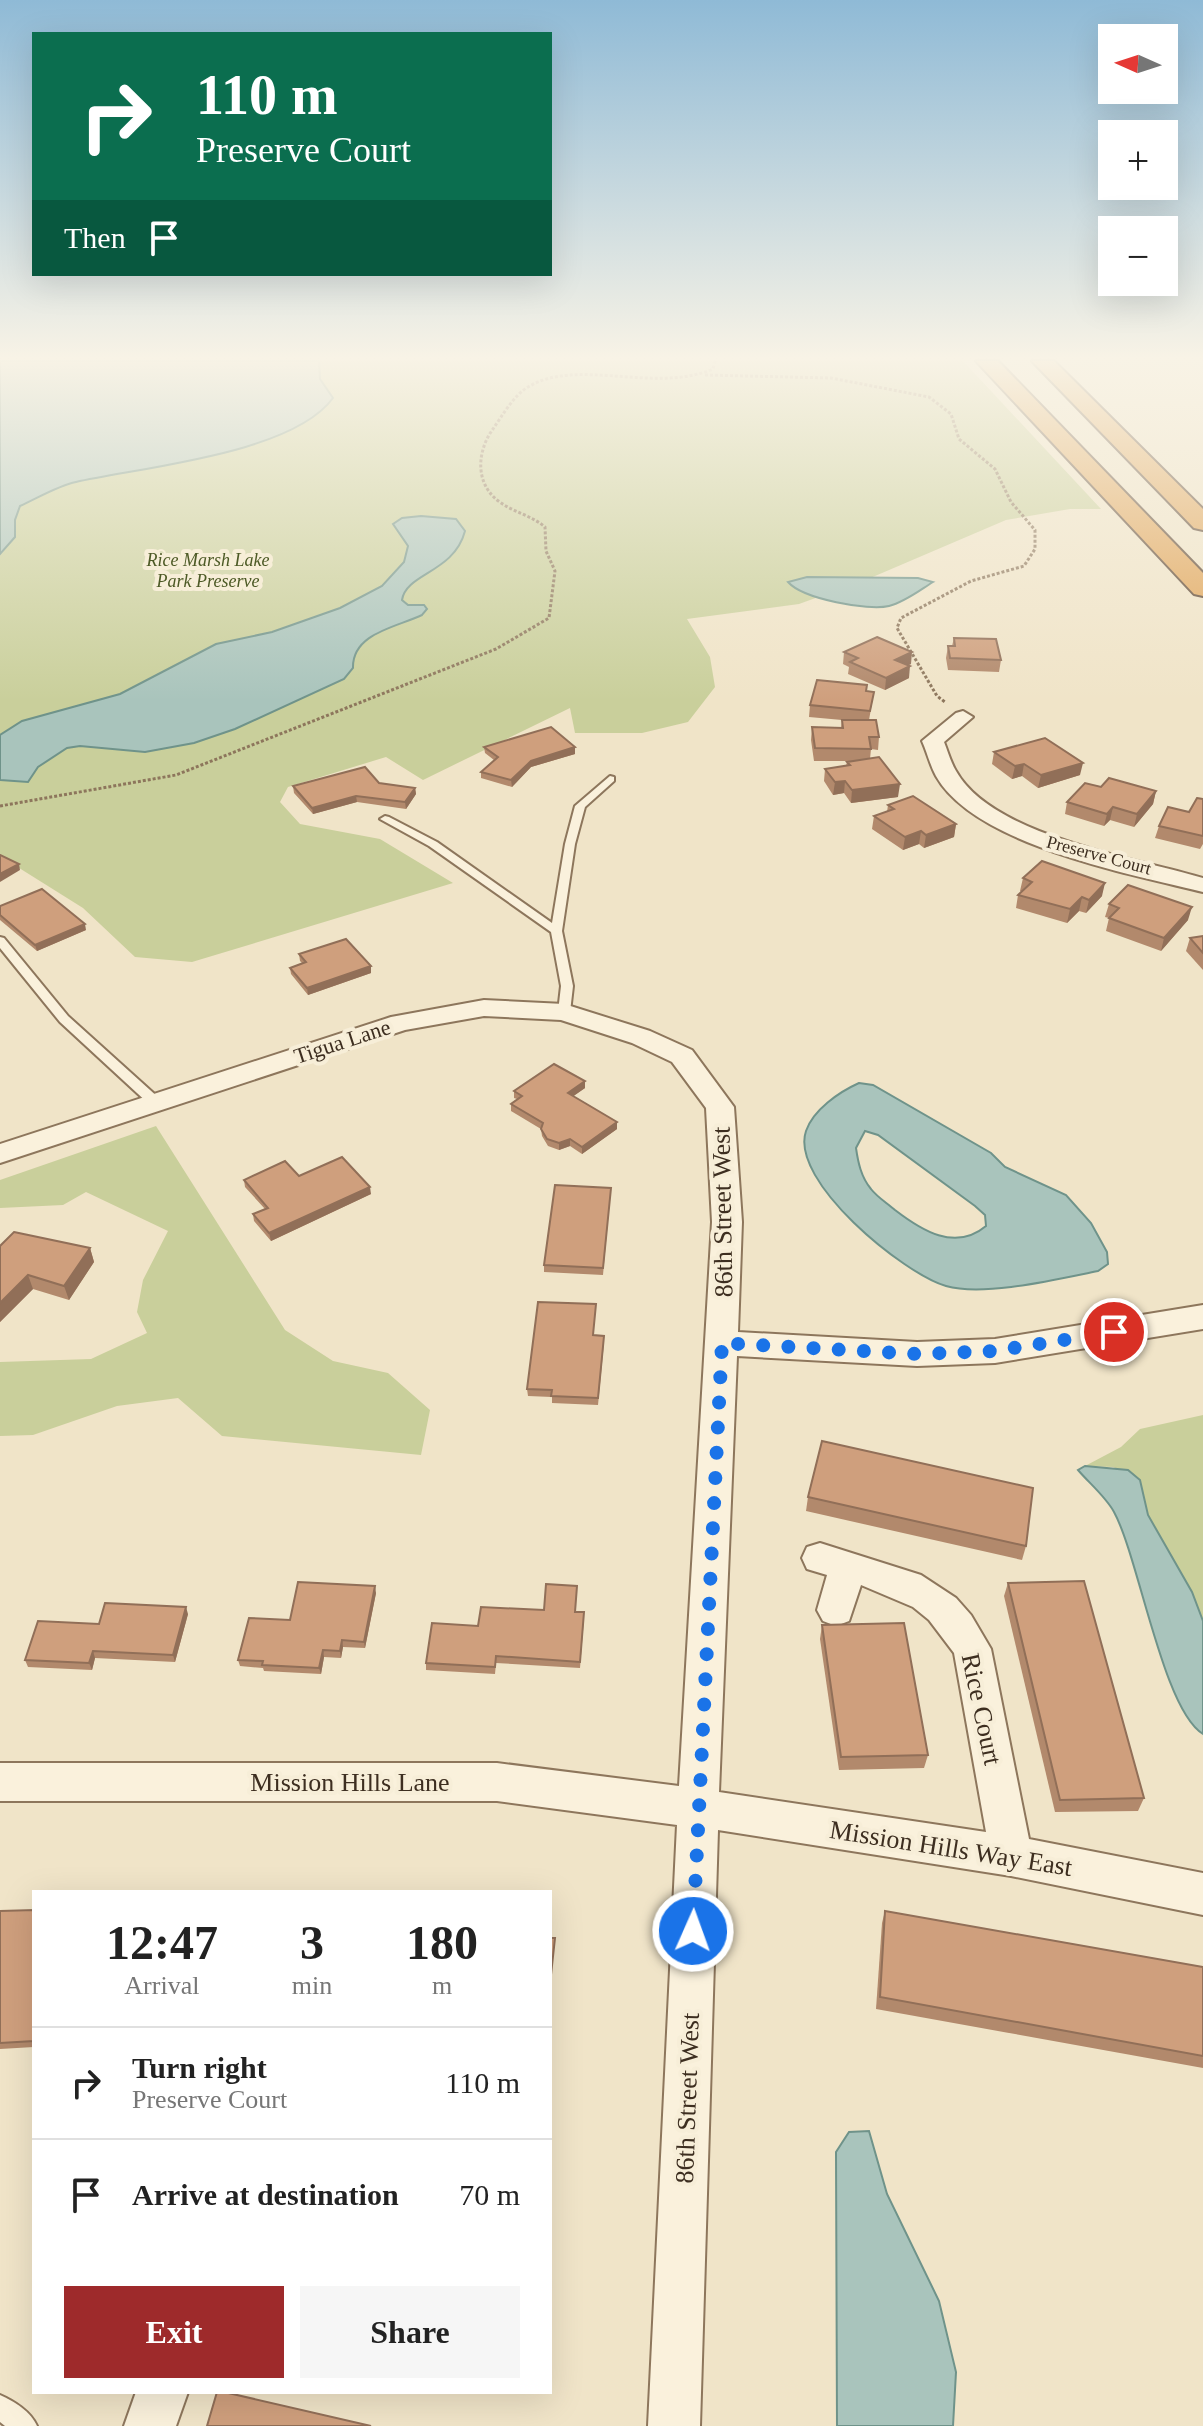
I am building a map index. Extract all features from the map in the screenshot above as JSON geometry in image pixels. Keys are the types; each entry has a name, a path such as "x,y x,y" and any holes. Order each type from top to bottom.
{"highway":[{"path":"1094,474 1203,588"},
{"path":"1155,474 1203,523"}],"street":[{"name":"Preserve Court","path":"963,717 933,741 937,764 951,785 977,807 1042,840 1203,885"},
{"name":"Tigua Lane","path":"0,1154 400,1023 484,1008 564,1012 641,1037 682,1056 687,1063"},
{"name":"86th Street West","path":"674,2426 698,1808 727,1222 720,1107 687,1063"},
{"path":"722,1343 917,1354 995,1351 1203,1317"},
{"name":"Rice Court","path":"836,1610 834,1563 914,1587 944,1607 960,1626 972,1649 1011,1856"},
{"name":"Mission Hills Lane","path":"0,1782 497,1782 698,1808"},
{"name":"Mission Hills Way East","path":"698,1808 1011,1856 1203,1894"},
{"path":"150,2426 161,2394"}],"lane":[{"path":"564,1012 567,986 556,931 580,806 610,779"},
{"path":"385,819 433,844 556,931"},
{"path":"0,940 64,1019 155,1102"},
{"path":"0,2407 25,2426"}],"path":[{"path":"0,806 176,775 496,649 549,618 555,571 546,551 545,527 494,498 487,488 484,474"},
{"path":"963,717 937,696 897,628 901,618 971,581 1024,566 1035,549 1035,530 1011,502 998,474"}],"green space":[{"name":"Rice Marsh Lake Park Preserve","path":"0,474 1069,474 1101,509 1070,509 1006,520 868,579 799,604 687,619 710,657 715,687 688,722 642,733 575,733 570,708 423,780 386,757 288,787 280,802 300,824 380,839 453,883 192,962 135,957 83,908 0,856"},
{"path":"156,1126 285,1330 333,1361 388,1373 430,1410 421,1455 222,1436 178,1398 117,1406 33,1435 0,1436 0,1362 91,1359 147,1333 137,1312 143,1280 168,1231 86,1192 63,1205 0,1208 0,1180"},
{"path":"1203,1415 1203,1621 1192,1592 1148,1515 1140,1480 1113,1467 1085,1466 1121,1447 1140,1429"}],"water":[{"path":"0,474 119,474 62,486 20,506 15,520 15,537 0,554"},
{"path":"402,518 456,519 465,531 459,545 451,556 405,591 402,600 408,605 424,605 427,609 422,615 368,639 360,647 353,668 344,679 235,729 194,743 145,752 80,746 67,748 38,767 28,782 0,780 0,735 22,721 120,694 216,644 272,632 340,608 382,586 404,562 408,546 393,524"},
{"path":"807,577 918,578 933,582 895,604 866,607 807,594 788,582"},
{"path":"859,1083 873,1085 991,1153 1005,1167 1066,1195 1091,1223 1107,1252 1108,1264 1098,1271 1021,1286 962,1289 927,1278 904,1264 854,1223 832,1199 815,1175 805,1152 806,1131 814,1116 828,1102","holes":["865,1131 878,1135 975,1206 985,1215 986,1226 974,1234 950,1238 916,1225 879,1197 865,1180 856,1148"]},
{"path":"1085,1466 1128,1470 1140,1480 1148,1515 1192,1592 1203,1621 1203,1734 1189,1719 1176,1696 1123,1534 1111,1506 1078,1470"},
{"path":"869,2131 887,2194 939,2301 956,2372 953,2426 837,2426 836,2152 849,2132"}],"building":[{"path":"877,637 912,652 895,660 910,666 886,678 850,662 858,658 844,652"},
{"path":"954,638 996,639 1001,660 950,658 948,646 955,646"},
{"path":"817,680 867,685 866,691 874,692 870,711 810,705"},
{"path":"842,720 876,720 879,737 869,737 871,749 815,748 812,727 843,728"},
{"path":"551,727 575,747 531,761 511,780 481,772 498,757 484,747"},
{"path":"1045,738 1083,763 1041,775 1024,764 1015,766 994,752"},
{"path":"879,757 900,784 852,790 845,781 835,782 825,769 850,765 847,762"},
{"path":"365,767 379,783 415,788 405,802 356,796 312,808 293,786"},
{"path":"1109,778 1156,791 1137,814 1113,807 1107,814 1067,802 1085,783 1101,787"},
{"path":"913,796 956,824 926,835 921,831 905,837 874,816 894,809 888,805"},
{"path":"1197,798 1203,799 1203,836 1159,826 1168,807 1189,812"},
{"path":"0,855 19,864 0,874"},
{"path":"1042,861 1105,883 1089,900 1082,897 1070,909 1018,895 1032,882 1023,878"},
{"path":"1128,885 1192,907 1164,938 1109,918 1119,908 1109,904"},
{"path":"42,889 85,924 35,945 0,915 0,906"},
{"path":"1203,936 1203,953 1190,938"},
{"path":"346,939 371,966 307,988 290,968 306,962 299,954"},
{"path":"554,1064 585,1081 568,1093 617,1122 582,1147 570,1139 559,1143 547,1139 541,1129 543,1123 511,1104 522,1096 514,1091"},
{"path":"342,1157 370,1187 269,1233 253,1214 268,1208 244,1180 285,1161 299,1176"},
{"path":"555,1185 611,1188 603,1268 544,1265"},
{"path":"14,1232 90,1248 64,1286 28,1275 0,1303 0,1246"},
{"path":"538,1302 596,1304 593,1335 604,1336 598,1398 551,1396 552,1390 527,1389"},
{"path":"822,1441 1033,1488 1026,1546 808,1497"},
{"path":"1084,1581 1144,1798 1060,1800 1008,1583"},
{"path":"298,1582 375,1586 364,1642 342,1640 340,1651 323,1650 319,1668 262,1665 263,1661 238,1660 249,1618 290,1620"},
{"path":"546,1584 577,1586 575,1612 584,1612 580,1662 496,1656 495,1667 426,1663 432,1623 478,1626 481,1607 544,1610"},
{"path":"105,1603 186,1607 173,1655 93,1651 89,1663 25,1660 38,1621 99,1624"},
{"path":"904,1623 928,1755 841,1757 822,1625"},
{"path":"32,1910 32,2041 0,2043 0,1911"},
{"path":"885,1911 1203,1967 1203,2056 880,1997"},
{"path":"552,1938 555,1938 552,1966"},
{"path":"216,2394 233,2394 371,2426 207,2426"}],"route":[{"path":"693,1931 722,1343 917,1354 995,1351 1114,1332"}]}
